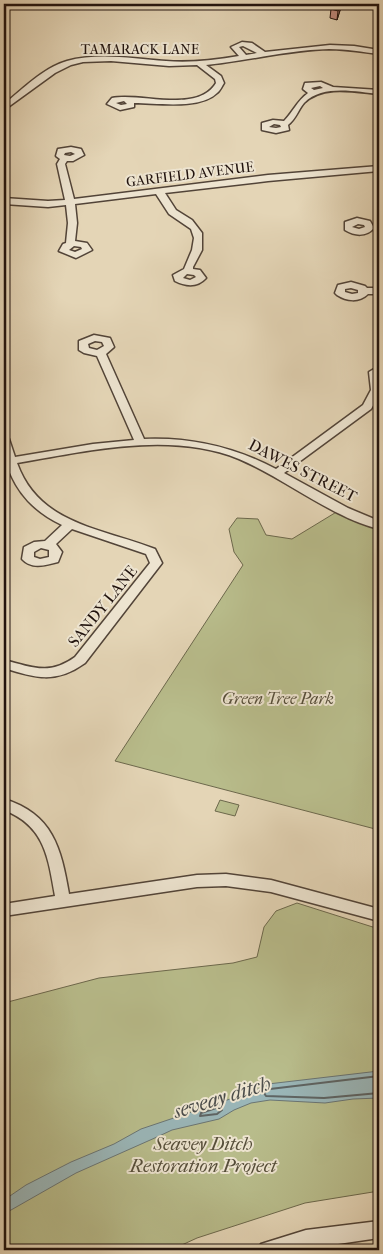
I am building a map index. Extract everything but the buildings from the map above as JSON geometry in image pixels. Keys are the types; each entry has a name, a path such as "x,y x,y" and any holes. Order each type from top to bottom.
{"street":[{"path":"244,57 235,47 236,45 241,43 252,45 263,54"},
{"name":"TAMARACK LANE","path":"4,108 54,70 69,63 90,60 172,64 199,63 311,47 334,46 379,52"},
{"path":"130,101 182,102 208,96 215,92 220,83 218,78 199,63"},
{"path":"284,124 289,122 303,100 313,93 331,89 379,92"},
{"path":"65,158 61,164 74,225 70,244"},
{"name":"GARFIELD AVENUE","path":"4,201 48,204 268,178 379,169"},
{"path":"160,191 167,206 190,223 196,230 200,241 198,251 188,267 189,270"},
{"path":"364,291 379,291"},
{"path":"100,352 140,442"},
{"path":"276,474 367,407 376,394 378,386 374,372"},
{"name":"SANDY LANE","path":"4,439 8,462 28,496 52,514 70,524 151,552 156,563 80,660 71,668 56,674 42,674 4,664"},
{"name":"DAWES STREET","path":"8,462 140,442 203,446 242,456 379,525"},
{"path":"48,545 70,524"},
{"path":"4,804 30,816 46,833 52,844 63,901"},
{"path":"4,910 197,881 226,880 271,886 379,915"},
{"path":"267,1250 306,1239 379,1229"}],"green space":[{"name":"Green Tree Park","path":"343,508 379,525 379,830 115,761 243,565 234,552 229,529 237,518 258,519 266,535 292,539"},
{"path":"220,800 239,805 235,816 215,811"},
{"name":"Seavey Ditch Restoration Project","path":"297,903 379,929 379,1191 305,1203 197,1238 171,1250 4,1250 4,1003 99,978 233,963 257,957 264,927 276,911"}],"water":[{"path":"379,1071 379,1098 325,1103 270,1100 251,1103 219,1119 172,1130 76,1173 4,1214 4,1200 26,1185 71,1162 114,1144 141,1129 254,1091 268,1084"}],"water label":[{"name":"seveay ditch","path":"222,1097"}]}
